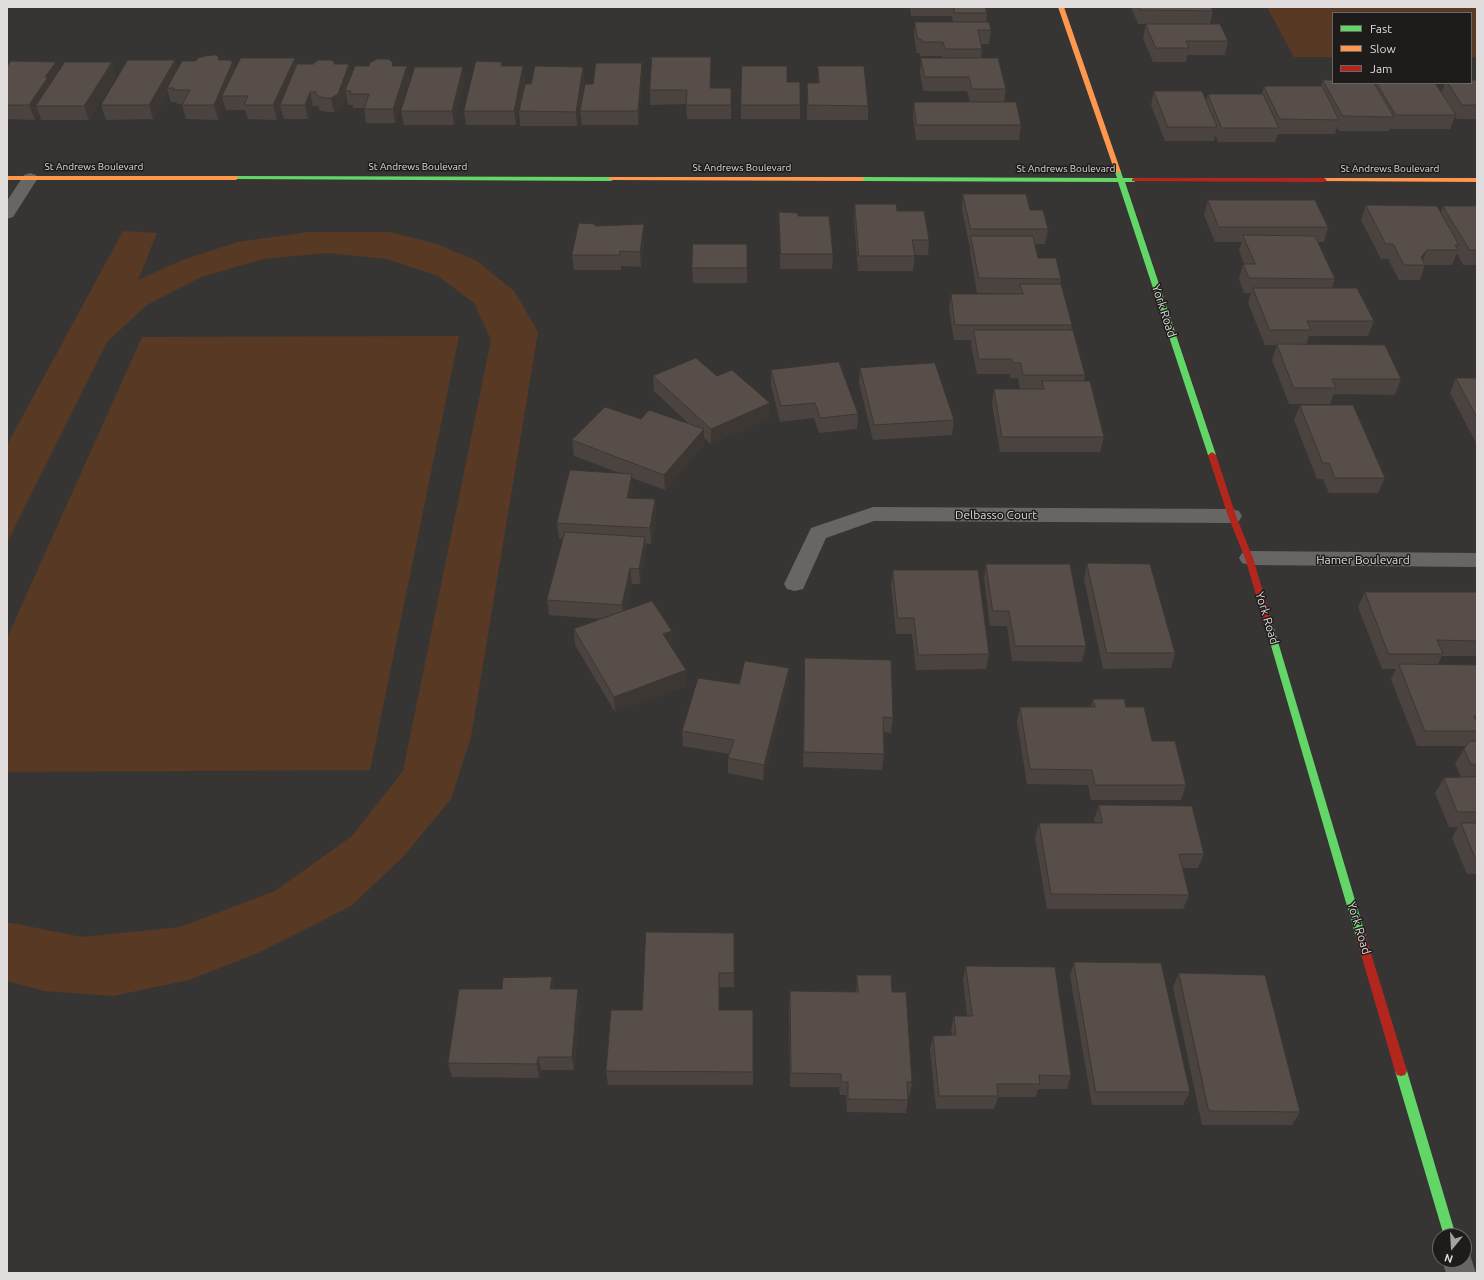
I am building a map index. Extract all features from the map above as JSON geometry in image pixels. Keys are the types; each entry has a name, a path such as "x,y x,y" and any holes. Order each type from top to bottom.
{"street":[{"name":"York Road","path":"1061,7 1121,180 1232,516 1249,558 1448,1228"},
{"name":"St Andrews Boulevard","path":"7,178 1477,180"},
{"path":"7,214 30,178"},
{"name":"Delbasso Court","path":"795,584 818,533 873,514 1232,516"},
{"name":"Hamer Boulevard","path":"1249,558 1477,560"}],"shaded area":[{"path":"1267,7 1477,7 1477,57 1472,57 1472,12 1332,12 1332,57 1294,57"},
{"path":"123,231 157,233 138,280 182,260 238,242 308,232 390,232 437,244 477,261 515,292 538,332 471,737 451,799 403,857 351,906 258,953 189,980 113,996 44,991 7,981 7,922 82,937 180,927 275,891 352,836 403,771 491,340 474,303 438,276 387,259 327,253 263,259 201,277 147,305 107,342 7,543 7,445"},
{"path":"459,336 370,770 7,772 7,638 142,337"}],"building":[{"path":"954,7 985,7 987,13 955,13"},
{"path":"1139,7 1211,7 1213,11 1140,10"},
{"path":"915,22 989,22 991,30 978,30 982,49 945,49 943,42 922,42 921,39 918,39"},
{"path":"1146,24 1220,24 1228,41 1186,41 1189,48 1156,48"},
{"path":"216,55 219,58 218,60 233,61 214,105 182,105 190,90 173,90 174,88 167,88 182,61 196,61 198,58"},
{"path":"652,57 711,57 710,88 731,88 731,105 686,105 687,90 650,90"},
{"path":"241,58 295,58 273,105 244,105 248,96 222,96"},
{"path":"921,58 998,58 1006,89 972,89 969,77 925,77"},
{"path":"377,59 389,59 393,63 392,66 407,66 393,109 364,109 369,94 350,94 351,91 345,91 355,66 369,66 370,63"},
{"path":"128,60 175,60 149,105 101,105"},
{"path":"318,60 330,60 335,62 334,64 349,64 338,94 331,98 324,98 316,95 316,92 310,92 305,105 280,105 297,64 313,64"},
{"path":"11,61 56,62 45,77 48,77 29,105 7,105 7,67"},
{"path":"476,61 502,62 501,66 523,66 514,111 464,111"},
{"path":"65,62 112,62 84,106 36,106"},
{"path":"596,63 642,63 638,111 580,111 585,84 593,84"},
{"path":"535,66 583,67 576,112 519,111 525,84 531,84"},
{"path":"742,66 787,66 787,82 800,82 800,105 741,105"},
{"path":"818,66 864,66 868,106 808,105 807,83 819,83"},
{"path":"415,67 463,67 452,111 401,111"},
{"path":"1323,80 1332,80 1332,84 1375,84 1394,117 1343,116"},
{"path":"1472,80 1477,80 1477,105 1462,105 1449,84 1472,84"},
{"path":"1378,84 1436,84 1456,115 1396,115"},
{"path":"1264,86 1322,86 1339,120 1280,119"},
{"path":"1154,91 1202,91 1217,127 1168,127"},
{"path":"1208,94 1263,94 1279,128 1222,128"},
{"path":"914,102 1016,102 1021,125 917,125"},
{"path":"963,194 1026,194 1030,210 1043,210 1048,229 971,229"},
{"path":"1208,200 1315,200 1328,227 1219,227"},
{"path":"855,204 896,204 897,211 924,211 929,240 912,240 915,256 859,256"},
{"path":"1366,205 1437,206 1459,245 1455,245 1458,250 1427,250 1421,257 1425,265 1404,265 1393,244 1386,244"},
{"path":"1443,206 1477,206 1477,250 1470,250"},
{"path":"779,212 798,213 798,216 829,216 833,254 781,254"},
{"path":"579,223 595,224 595,226 644,224 640,252 620,251 620,255 572,255"},
{"path":"1243,235 1315,236 1335,279 1249,278 1243,264 1255,264"},
{"path":"971,236 1033,236 1038,258 1056,258 1061,279 979,278"},
{"path":"693,244 747,244 747,268 692,268"},
{"path":"1020,284 1061,284 1072,325 955,325 951,294 1023,294"},
{"path":"1253,288 1357,288 1374,321 1307,321 1311,330 1270,330"},
{"path":"974,330 1073,330 1085,375 1023,375 1021,363 1013,363 1012,359 979,359"},
{"path":"1277,344 1385,345 1401,379 1332,379 1336,388 1294,388"},
{"path":"696,358 717,376 732,370 770,403 711,429 653,376"},
{"path":"839,362 858,414 820,418 815,403 781,406 771,370"},
{"path":"935,363 954,420 874,425 860,368"},
{"path":"1456,378 1477,378 1477,417"},
{"path":"1042,381 1090,381 1104,437 1002,437 994,389 1044,389"},
{"path":"1300,405 1353,405 1385,478 1335,478 1329,463 1323,463"},
{"path":"605,407 641,419 649,410 704,429 664,475 572,440"},
{"path":"570,470 632,474 627,498 655,499 650,528 557,523"},
{"path":"565,532 645,537 639,569 630,568 622,605 547,600"},
{"path":"1087,563 1150,564 1175,653 1107,653"},
{"path":"986,564 1070,564 1086,646 1015,646 1009,611 993,611"},
{"path":"893,570 978,570 989,654 918,655 914,618 898,618"},
{"path":"1365,592 1477,592 1477,641 1437,640 1443,654 1389,654"},
{"path":"652,601 672,631 663,634 686,670 614,697 574,629"},
{"path":"805,658 891,660 893,718 883,717 884,754 804,752"},
{"path":"745,661 789,668 764,765 728,758 734,740 682,731 698,678 739,684"},
{"path":"1399,664 1477,665 1477,716 1474,716 1477,723 1477,731 1425,731"},
{"path":"1093,699 1124,699 1126,707 1144,707 1152,741 1175,741 1186,785 1095,785 1092,770 1030,769 1020,707 1095,707"},
{"path":"1470,741 1477,741 1477,766 1470,763 1464,749"},
{"path":"1477,777 1477,812 1457,812 1444,778"},
{"path":"1099,805 1192,806 1204,854 1179,854 1189,895 1051,894 1039,823 1102,823"},
{"path":"1461,823 1477,823 1477,859 1476,859"},
{"path":"646,932 734,933 734,973 719,973 719,1010 753,1010 753,1072 606,1071 611,1010 642,1010"},
{"path":"1074,962 1161,963 1190,1092 1096,1092"},
{"path":"966,966 1055,967 1071,1076 1039,1075 1040,1084 997,1084 998,1096 939,1096 933,1036 956,1035 954,1016 972,1016"},
{"path":"1179,973 1265,975 1300,1112 1209,1111"},
{"path":"857,975 891,975 892,992 906,992 912,1082 907,1082 908,1100 848,1099 848,1082 841,1082 841,1074 791,1073 790,991 858,992"},
{"path":"552,977 550,989 578,989 572,1057 538,1057 537,1064 448,1063 459,989 502,989 503,978"}],"traffic: fast":[{"path":"1118,172 1212,455"},
{"path":"236,178 611,179"},
{"path":"862,179 1134,180"},
{"path":"1269,625 1361,937"},
{"path":"1401,1071 1448,1228"}],"traffic: slow":[{"path":"1061,7 1118,172"},
{"path":"7,178 236,178"},
{"path":"611,179 862,179"},
{"path":"1324,180 1477,180"}],"traffic: jam":[{"path":"1134,180 1324,180"},
{"path":"1212,455 1232,516 1249,558 1269,625"},
{"path":"1361,937 1401,1071"}]}
